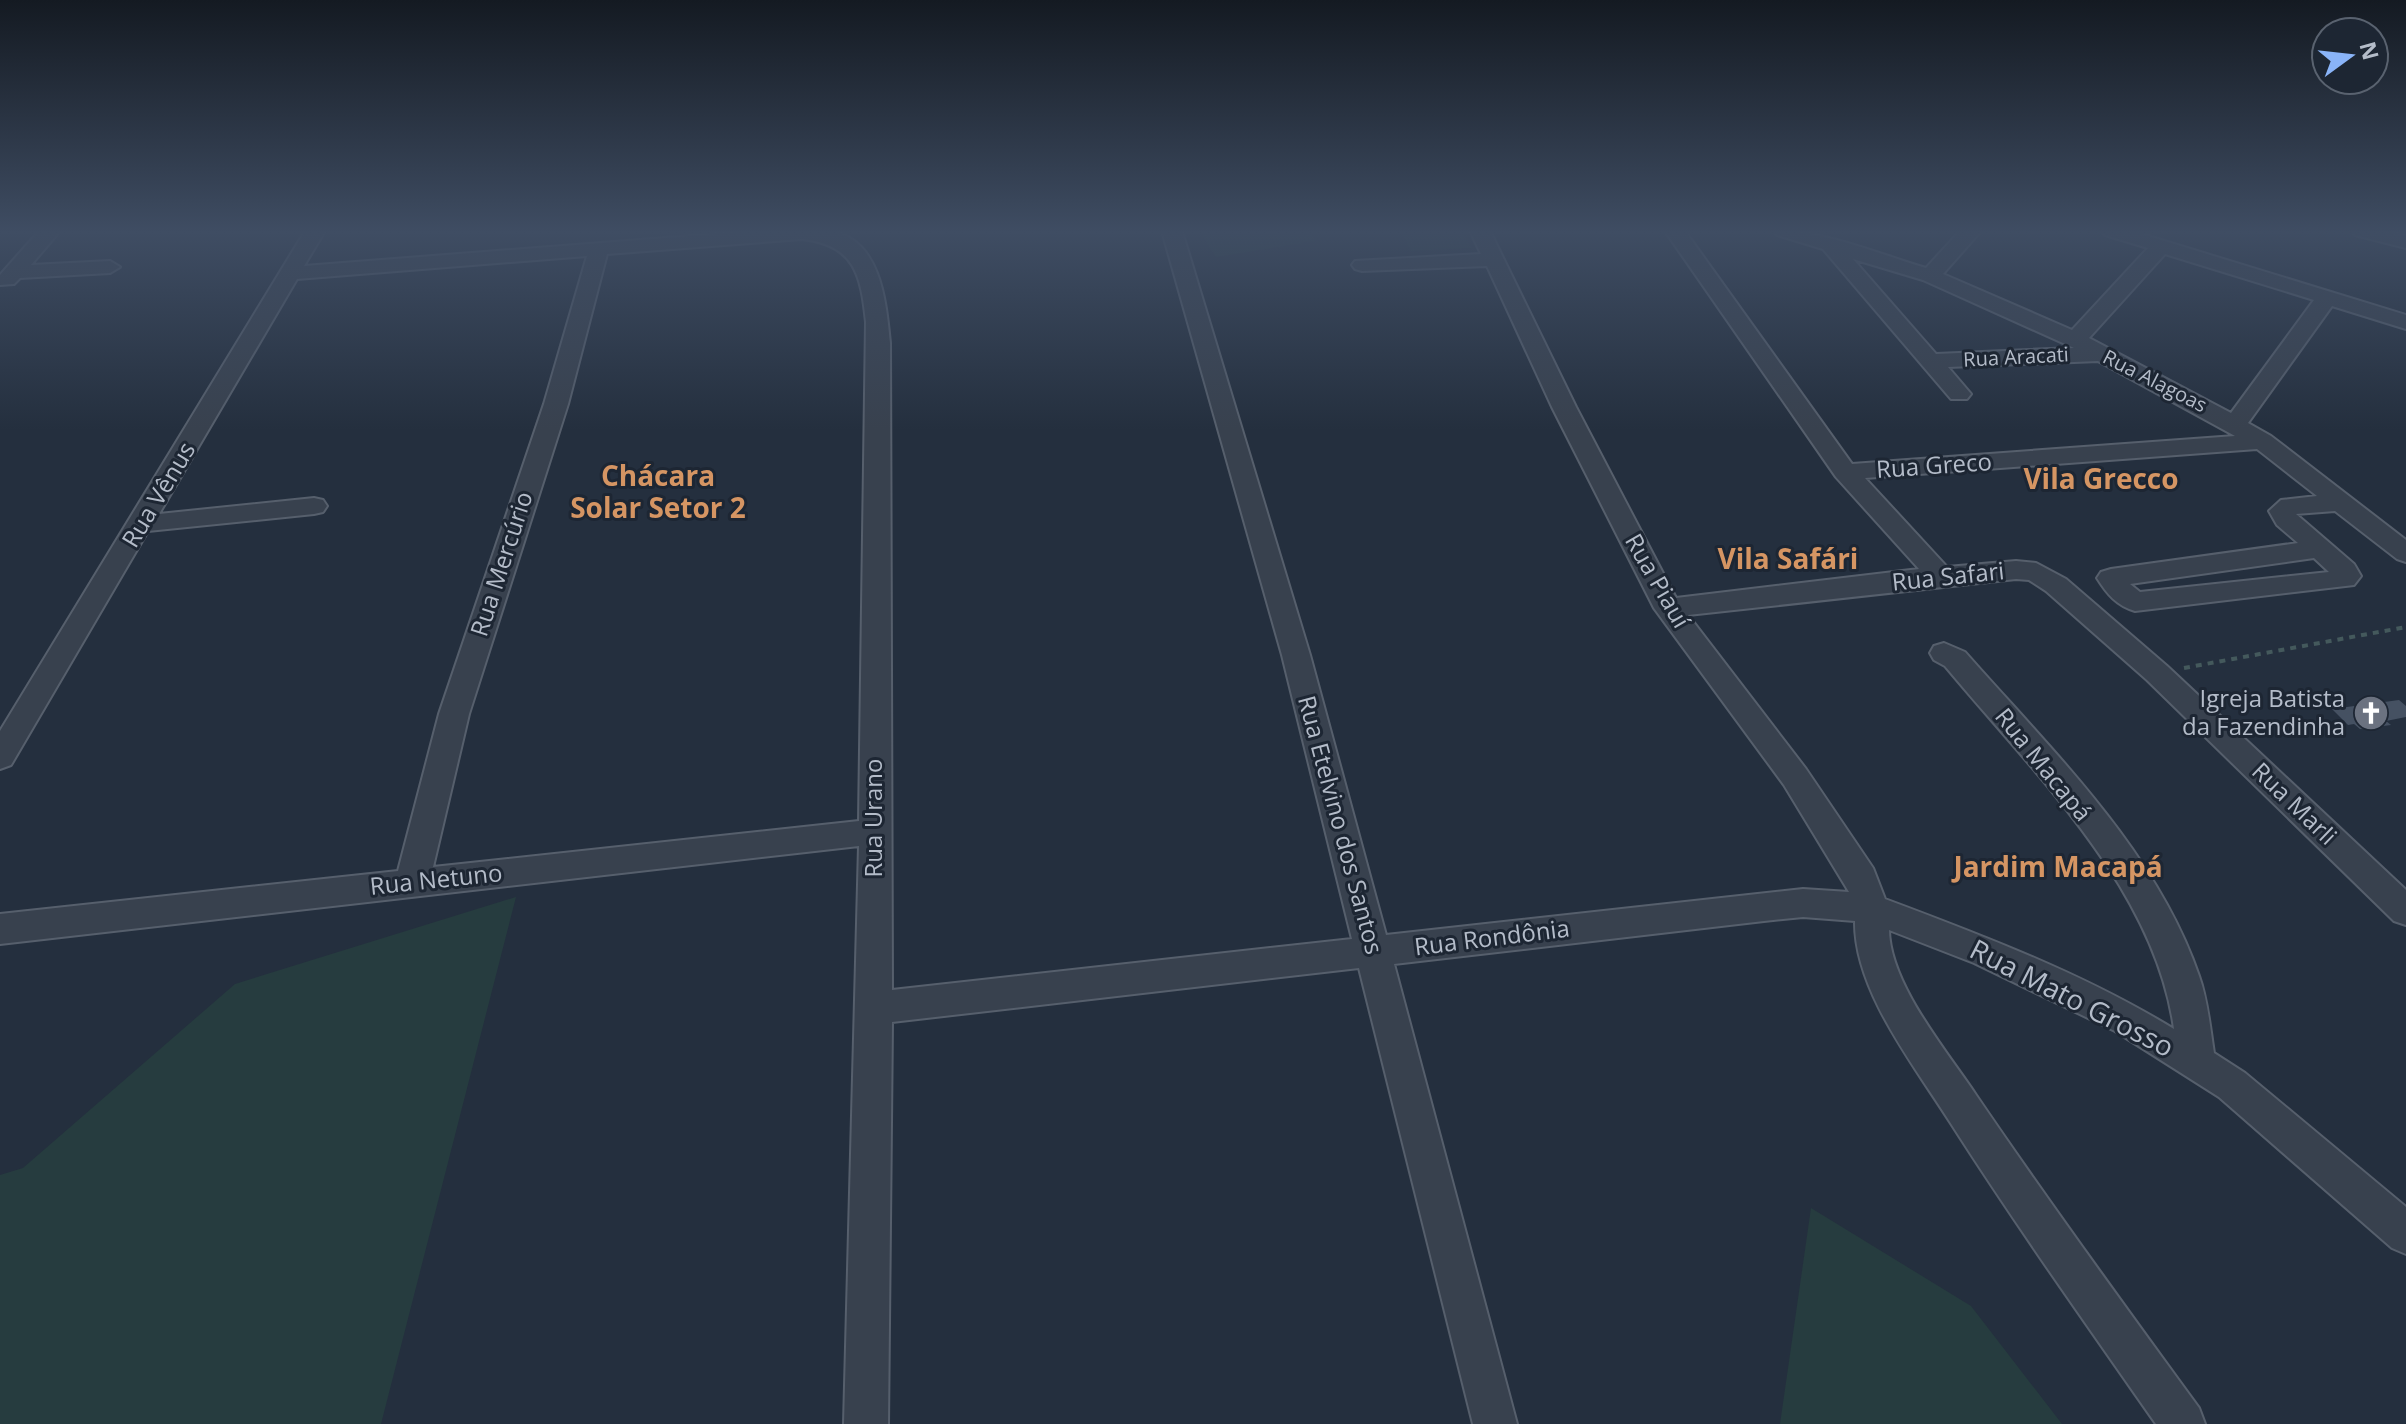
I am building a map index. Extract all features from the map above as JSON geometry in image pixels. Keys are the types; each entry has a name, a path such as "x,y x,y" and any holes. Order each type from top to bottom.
{"street":[{"name":"Rua Vênus","path":"0,757 277,297"},
{"name":"Rua Mercúrio","path":"412,883 454,714 556,404 585,297"},
{"name":"Rua Urano","path":"866,1424 874,1008 879,343 875,297"},
{"name":"Rua Etelvino dos Santos","path":"1191,297 1296,655 1495,1424"},
{"name":"Rua Piauí","path":"1511,297 1668,608 1795,777 1861,878 1872,908"},
{"path":"1722,297 1845,472 1940,576"},
{"path":"1875,297 1959,394"},
{"name":"Rua Alagoas","path":"1979,297 2075,340 2236,423 2406,553"},
{"path":"2075,340 2114,297"},
{"path":"2236,423 2327,298 2406,322"},
{"name":"Rua Aracati","path":"1931,361 2101,353"},
{"name":"Rua Greco","path":"1845,472 2262,441"},
{"path":"2306,551 2111,578 2122,593 2135,602 2344,579 2347,576 2344,570 2286,519 2282,511 2290,506 2342,502"},
{"path":"141,524 314,506"},
{"name":"Rua Safari","path":"1668,608 1940,576 2016,570 2036,572"},
{"name":"Rua Marli","path":"2036,572 2056,585 2157,673 2406,911"},
{"name":"Rua Macapá","path":"1944,653 1955,659 2122,864 2157,922 2181,973 2197,1063"},
{"name":"Rua Netuno","path":"0,929 873,832"},
{"name":"Rua Rondônia","path":"874,1008 1803,903 1872,908"},
{"path":"1872,908 1872,944 1882,974 1910,1027 2023,1200 2183,1424"},
{"name":"Rua Mato Grosso","path":"1872,908 2048,980 2128,1020 2232,1085 2406,1234"}],"path":[{"path":"2157,673 2406,627"}],"green space":[{"path":"516,897 381,1424 0,1424 0,1175 23,1168 235,984"},
{"path":"1811,1208 1971,1306 2062,1424 1780,1424"}],"building":[{"name":"Igreja Batista da Fazendinha","path":"2399,700 2406,706 2406,717 2386,721 2391,725 2360,729 2354,724 2348,725 2332,709"}],"place":[{"name":"Igreja Batista da Fazendinha","path":"2371,713"}],"district":[{"name":"Vila Grecco","path":"2101,479"},
{"name":"Chácara Solar Setor 2","path":"658,492"},
{"name":"Vila Safári","path":"1788,559"},
{"name":"Jardim Macapá","path":"2058,867"}]}
